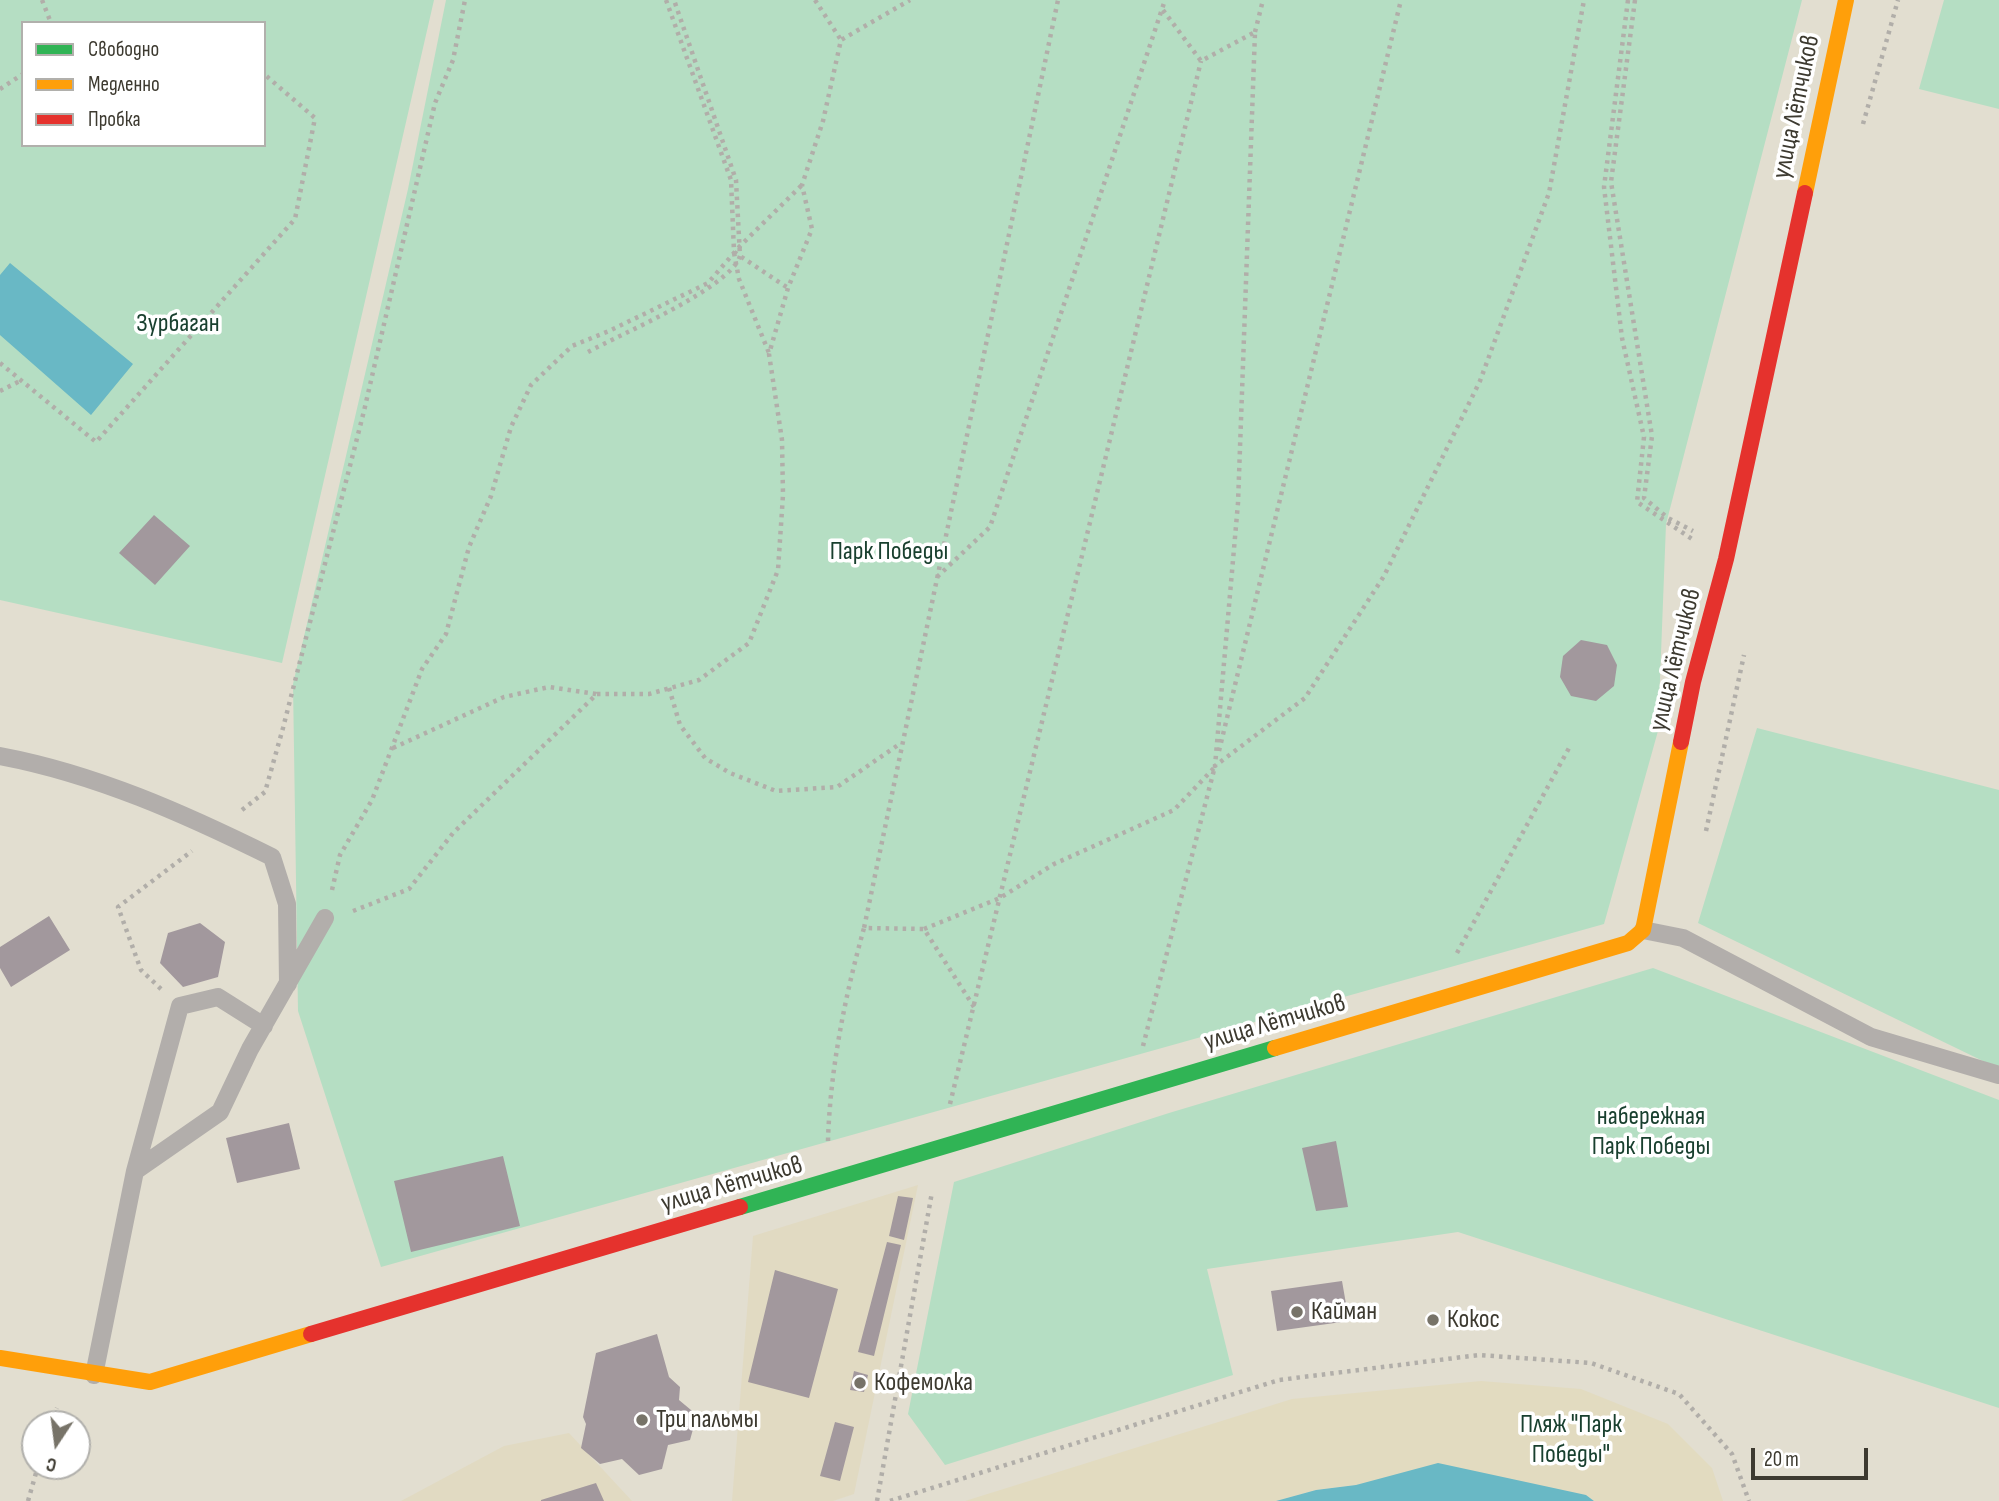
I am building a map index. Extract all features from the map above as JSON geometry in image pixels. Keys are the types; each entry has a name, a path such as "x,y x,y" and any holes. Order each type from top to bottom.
{"street":[{"name":"улица Лётчиков","path":"0,1358 150,1382 1628,943 1643,930 1693,682 1727,555 1846,0"}],"lane":[{"path":"0,756 51,766 116,788 272,857 287,904 288,984"},
{"path":"135,1171 220,1112 264,1026 325,918"},
{"path":"1643,930 1683,938 1871,1037 1999,1075"},
{"path":"94,1375 135,1171 180,1006 218,997 264,1026"}],"path":[{"path":"42,0 50,21"},
{"path":"180,1006 141,970 118,907 265,792 364,411 435,103 453,60 465,0"},
{"path":"392,748 504,697 549,687 597,694 649,694 699,680 749,643 778,570 783,495 782,440 769,354 737,267 731,180 666,0"},
{"path":"588,352 716,285 737,267 740,256 736,180 674,0"},
{"path":"597,694 453,833 409,889 355,911 325,918 340,855 372,800 422,669 446,634 469,547 492,496 511,427 531,385 572,345 609,331 708,283 734,252 802,185 823,121 841,40 815,0"},
{"path":"841,40 910,0"},
{"path":"828,1182 829,1116 851,974 864,928 1058,0"},
{"path":"936,578 990,527 1165,0"},
{"path":"1215,766 1238,503 1255,32 1263,0"},
{"path":"1131,1091 1215,766 1401,0"},
{"path":"864,928 924,929 1000,898 1054,864 1174,810 1215,766 1305,698 1384,576 1480,381 1549,193 1584,0"},
{"path":"1628,0 1604,187 1622,338 1644,437 1637,502 1666,524 1727,555"},
{"path":"1635,0 1611,182 1651,436 1644,498 1668,518 1727,555"},
{"path":"1163,10 1201,61"},
{"path":"877,1501 939,1149 1201,61 1255,32"},
{"path":"0,89 21,75"},
{"path":"0,363 96,442 295,219 315,118 266,76"},
{"path":"769,354 788,288 812,229 802,185"},
{"path":"734,252 788,288"},
{"path":"0,391 22,380"},
{"path":"669,688 680,725 705,758 776,791 837,787 902,743"},
{"path":"1456,954 1569,748"},
{"path":"924,929 974,1007"},
{"path":"890,1501 1279,1380 1479,1355 1591,1363 1679,1394 1732,1454 1749,1501"},
{"path":"27,1501 34,1480"}],"shaded area":[{"path":"918,1185 854,1494 833,1501 732,1501 753,1236"},
{"path":"569,1433 632,1501 401,1501 504,1446"}],"green space":[{"name":"Зурбаган","path":"0,0 434,0 282,663 0,600"},
{"name":"Парк Победы","path":"446,0 1802,0 1666,524 1658,731 1604,924 381,1267 298,1011 293,684 408,189"},
{"path":"1944,0 1999,0 1999,109 1919,89"},
{"path":"1757,728 1999,790 1999,1066 1985,1062 1698,923"},
{"name":"набережная Парк Победы","path":"1653,968 1999,1100 1999,1408 1458,1232 1207,1269 1233,1375 945,1465 908,1414 954,1182 1169,1113"}],"sand":[{"name":"Пляж \"Парк Победы\"","path":"1481,1381 1581,1389 1668,1424 1712,1468 1723,1501 1594,1501 1586,1495 1356,1485 1316,1490 1276,1501 965,1501 1292,1399"}],"water":[{"path":"10,263 133,364 91,415 0,335 0,275"},
{"path":"1438,1463 1586,1495 1594,1501 1276,1501 1316,1490 1356,1485"}],"building":[{"path":"154,515 190,546 155,585 119,553"},
{"path":"1581,640 1607,645 1617,665 1614,686 1596,701 1571,696 1560,677 1563,656"},
{"path":"49,916 70,950 11,987 0,968 0,947"},
{"path":"200,923 225,942 218,977 183,987 160,963 168,933"},
{"path":"289,1123 300,1169 237,1183 226,1138"},
{"path":"1336,1141 1348,1207 1316,1211 1302,1148"},
{"path":"503,1156 520,1226 411,1252 394,1181"},
{"path":"898,1196 913,1198 904,1240 889,1236"},
{"path":"887,1242 901,1245 874,1356 858,1352"},
{"path":"775,1270 838,1289 809,1398 748,1382"},
{"path":"1342,1281 1349,1321 1277,1331 1271,1291"},
{"path":"657,1334 669,1377 680,1387 679,1400 697,1415 690,1440 668,1445 662,1469 639,1475 622,1459 600,1464 581,1448 586,1424 583,1417 596,1353"},
{"path":"854,1371 868,1375 864,1392 850,1390"},
{"path":"835,1422 854,1427 840,1481 820,1476"},
{"path":"596,1483 604,1501 541,1501 541,1500"}],"traffic: fast":[{"path":"740,1207 1275,1048"}],"traffic: slow":[{"path":"1805,193 1846,0"},
{"path":"1275,1048 1628,943 1643,930 1681,742"},
{"path":"0,1358 150,1382 311,1334"}],"traffic: jam":[{"path":"1681,742 1693,682 1726,559 1805,193"},
{"path":"311,1334 740,1207"}],"place":[{"name":"Кайман","path":"1297,1312"},
{"name":"Кокос","path":"1433,1320"},
{"name":"Кофемолка","path":"860,1383"},
{"name":"Три пальмы","path":"642,1420"}]}
